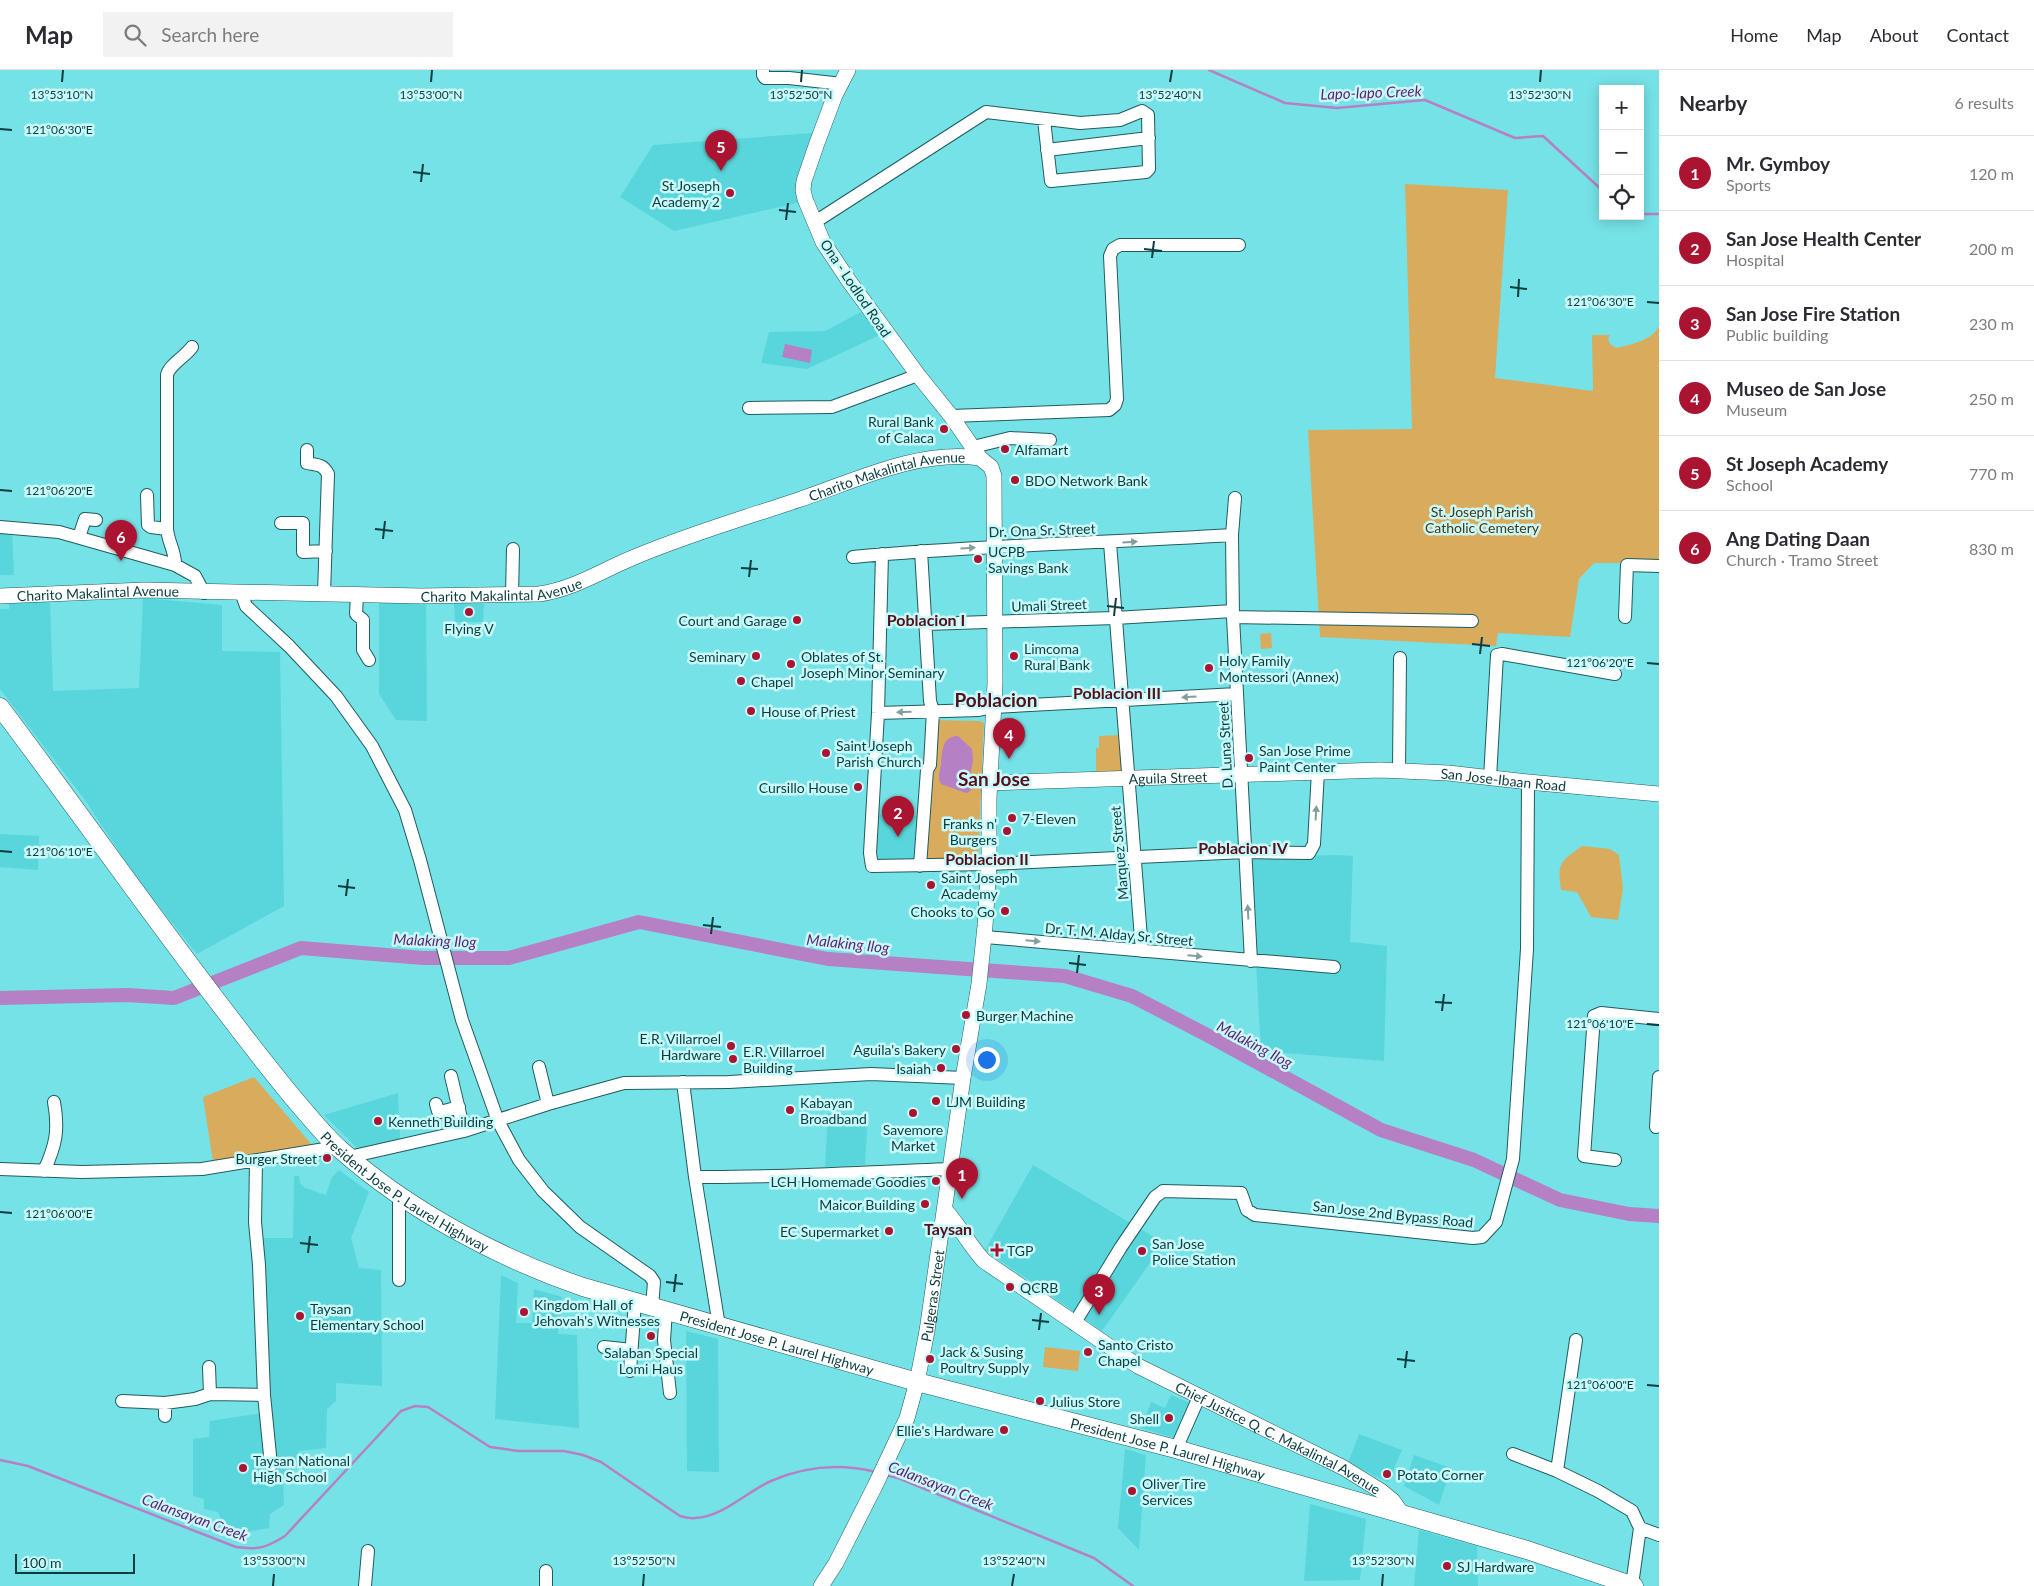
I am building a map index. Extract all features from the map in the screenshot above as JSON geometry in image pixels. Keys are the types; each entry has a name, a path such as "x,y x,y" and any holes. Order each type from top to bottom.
{"highway":[{"name":"President Jose P. Laurel Highway","path":"0,707 112,856 186,962 281,1084 343,1152 399,1196 442,1222 506,1255 562,1280 917,1382 1176,1449 1527,1550 1633,1586"}],"main road":[{"name":"Ona - Lodlod Road","path":"845,77 835,95 817,142 803,190 805,199 823,242 849,281 977,453"},
{"path":"946,1210 963,1078 979,984 989,864 989,783 995,683 996,622 994,476 991,468 977,453"},
{"name":"Charito Makalintal Avenue","path":"0,596 145,590 357,595 512,595 552,592 577,584 634,556 687,536 818,494 882,470 948,456 964,456 977,453"},
{"name":"San Jose-Ibaan Road","path":"1346,770 1448,773 1659,794"},
{"name":"Aguila Street","path":"989,783 1346,770"},
{"name":"Chief Justice Q. C. Makalintal Avenue","path":"946,1210 974,1251 984,1261 1074,1324 1138,1366 1344,1468 1381,1491 1402,1514"},
{"name":"Pulgeras Street","path":"821,1586 836,1563 907,1418 917,1382 927,1331 946,1210"}],"street":[{"path":"763,70 765,78 845,77"},
{"path":"815,222 986,112 1080,123 1120,120 1142,111 1148,115 1150,164 1146,172 1053,182 1049,177 1044,120"},
{"path":"1047,150 1149,138"},
{"path":"951,416 1109,410 1116,405 1117,399 1110,256 1113,249 1120,245 1239,245"},
{"path":"175,565 167,529 167,375 170,368 184,357 192,347"},
{"path":"749,408 832,407 918,375"},
{"path":"977,453 1010,438 1050,440"},
{"path":"307,450 307,463 320,465 325,468 328,474 324,594"},
{"path":"147,495 149,527 167,529"},
{"name":"D. Luna Street","path":"1235,498 1232,535 1233,614 1251,961"},
{"path":"79,537 85,519 96,520"},
{"path":"281,523 302,523 303,552 326,551"},
{"path":"0,527 59,532 175,565 195,576 204,592"},
{"name":"Dr. Ona Sr. Street","path":"853,557 996,546 1110,543 1232,535"},
{"name":"Marquez Street","path":"1110,543 1142,951"},
{"path":"512,595 513,549"},
{"path":"920,551 930,701 933,711 930,765 927,770 920,866"},
{"path":"882,554 878,713 870,862 872,866 1134,859 1245,852 1309,853 1314,844 1318,771"},
{"path":"1624,617 1627,565 1659,566"},
{"path":"241,592 246,606 289,646 336,696 372,746 405,810 462,1020 498,1122 518,1160 554,1204 588,1233 650,1276 654,1282 664,1340 670,1393"},
{"path":"357,595 356,614 363,620 362,650 368,660"},
{"name":"Umali Street","path":"925,624 1233,614 1472,621"},
{"path":"1490,778 1497,656 1502,654 1615,674"},
{"path":"1400,658 1400,771"},
{"path":"878,713 980,710 993,707 1237,694"},
{"name":"San Jose 2nd Bypass Road","path":"1074,1324 1155,1196 1163,1191 1241,1193 1247,1210 1255,1215 1473,1238 1482,1237 1489,1231 1496,1222 1513,1158 1527,949 1528,782"},
{"name":"Dr. T. M. Alday Sr. Street","path":"984,937 1334,967"},
{"path":"1615,1160 1584,1156 1594,1016 1601,1013 1659,1018"},
{"path":"539,1067 548,1104"},
{"path":"0,1169 164,1171 202,1169 343,1152 464,1131 498,1122 548,1104 624,1083 729,1082 871,1074 963,1078"},
{"path":"451,1076 464,1131"},
{"path":"1656,1127 1659,1077"},
{"path":"683,1082 695,1177 719,1326"},
{"path":"44,1171 54,1150 57,1137 58,1120 54,1102"},
{"path":"436,1104 438,1112 459,1107"},
{"path":"256,1161 255,1222 259,1265 264,1395 271,1465"},
{"path":"695,1177 766,1178 844,1172 951,1168"},
{"path":"399,1196 399,1280"},
{"path":"630,1371 635,1302"},
{"path":"1557,1470 1576,1340"},
{"path":"604,1347 632,1350"},
{"path":"210,1367 210,1394"},
{"path":"122,1400 165,1409 210,1394 264,1395"},
{"path":"1176,1449 1199,1397"},
{"path":"1513,1454 1557,1470 1628,1507 1637,1518 1640,1528 1633,1586"},
{"path":"1640,1528 1659,1535"},
{"path":"365,1586 368,1551"},
{"path":"546,1571 546,1586"}],"shaded area":[{"path":"813,133 797,203 674,231 620,197 653,145"},
{"path":"861,312 880,335 807,369 761,363 769,332 825,331"},
{"path":"785,344 812,350 810,363 782,357"},
{"path":"0,529 12,530 14,575 0,575"},
{"path":"143,598 222,605 222,651 280,652 284,906 197,954 137,879 85,800 0,689 0,609 9,609 9,602 50,600 53,691 139,688"},
{"path":"426,601 427,721 396,720 379,694 379,602"},
{"name":"Flying V","path":"454,601 484,601 483,622 455,622"},
{"path":"958,736 972,749 973,761 970,776 972,788 966,793 941,784 939,779 944,746 949,739"},
{"path":"876,814 921,816 918,862 880,860 876,858"},
{"path":"0,834 39,836 38,870 0,867"},
{"path":"1353,856 1350,942 1387,946 1384,1061 1261,1051 1250,857"},
{"name":"Kenneth Building","path":"398,1093 400,1140 359,1150 324,1115"},
{"path":"828,1113 868,1115 865,1165 825,1167"},
{"path":"1033,1165 1164,1243 1102,1331 985,1250"},
{"path":"339,1170 369,1192 351,1238 359,1268 381,1270 382,1386 336,1383 336,1401 327,1409 326,1448 299,1451 294,1463 293,1473 283,1476 284,1505 270,1514 269,1528 244,1532 222,1522 218,1512 204,1509 204,1499 193,1496 193,1439 209,1437 210,1421 269,1412 259,1238 293,1238 294,1176 299,1176 300,1183 305,1188 326,1195 332,1177"},
{"path":"501,1275 518,1283 516,1323 532,1323 534,1289 562,1297 558,1334 577,1335 579,1428 495,1419"},
{"path":"686,1331 718,1339 719,1472 687,1471"},
{"name":"Shell","path":"1171,1395 1197,1406 1185,1441 1141,1428 1151,1402 1165,1408"},
{"path":"1359,1434 1402,1450 1388,1482 1348,1463"},
{"name":"Oliver Tire Services","path":"1125,1449 1146,1455 1139,1550 1118,1528"},
{"path":"1414,1455 1451,1468 1439,1505 1404,1486"},
{"path":"1310,1504 1366,1519 1360,1580 1304,1581"},
{"name":"SJ Hardware","path":"1419,1530 1477,1546 1478,1586 1414,1586"}],"green space":[{"name":"St. Joseph Parish Catholic Cemetery","path":"1405,184 1508,190 1495,378 1593,391 1592,335 1610,335 1608,339 1610,344 1616,348 1652,335 1659,326 1659,563 1594,563 1579,579 1570,637 1498,633 1496,646 1320,637 1308,430 1412,429"},
{"path":"1271,633 1272,648 1261,649 1260,634"},
{"path":"929,720 980,721 984,723 978,860 924,862 920,798 925,738 927,738"},
{"path":"1119,735 1122,766 1120,772 1096,775 1096,748 1099,748 1099,736"},
{"path":"1582,846 1610,849 1619,855 1623,888 1618,920 1591,917 1577,892 1561,890 1560,868 1569,856"},
{"path":"254,1077 312,1145 213,1162 203,1097"},
{"path":"1045,1347 1080,1351 1078,1371 1043,1367"}],"waterway":[{"name":"Lapo-lapo Creek","path":"1209,70 1285,103 1337,108 1425,100 1515,138 1543,136 1599,187"},
{"name":"Lapo-lapo Creek","path":"1644,214 1659,214"},
{"name":"Malaking Ilog","path":"0,998 127,995 174,998 301,948 423,958 509,958 639,922 828,959 1065,976 1132,996 1381,1130 1474,1160 1560,1200 1629,1214 1659,1216"},
{"name":"Calansayan Creek","path":"0,1460 28,1466 236,1547 250,1548 267,1546 285,1536 401,1411 415,1406 428,1407 490,1447 518,1451 564,1451 583,1455 601,1462 680,1516 689,1518 705,1517 725,1509 771,1481 797,1472 836,1467 876,1472"},
{"name":"Calansayan Creek","path":"886,1475 898,1478 1094,1558 1133,1586"}],"place":[{"name":"St Joseph Academy","path":"721,171"},
{"name":"St Joseph Academy 2","path":"730,193"},
{"name":"Rural Bank of Calaca","path":"944,429"},
{"name":"Alfamart","path":"1005,449"},
{"name":"BDO Network Bank","path":"1015,480"},
{"name":"UCPB Savings Bank","path":"978,559"},
{"name":"Ang Dating Daan","path":"121,561"},
{"name":"Flying V","path":"469,612"},
{"name":"Court and Garage","path":"797,620"},
{"name":"Seminary","path":"756,656"},
{"name":"Limcoma Rural Bank","path":"1014,656"},
{"name":"Oblates of St. Joseph Minor Seminary","path":"791,664"},
{"name":"Holy Family Montessori (Annex)","path":"1209,668"},
{"name":"Chapel","path":"741,681"},
{"name":"House of Priest","path":"751,711"},
{"name":"Saint Joseph Parish Church","path":"826,753"},
{"name":"San Jose Prime Paint Center","path":"1249,758"},
{"name":"Museo de San Jose","path":"1009,759"},
{"name":"Cursillo House","path":"858,787"},
{"name":"7-Eleven","path":"1012,818"},
{"name":"Franks n' Burgers","path":"1007,831"},
{"name":"San Jose Health Center","path":"898,837"},
{"name":"Saint Joseph Academy","path":"931,885"},
{"name":"Chooks to Go","path":"1005,911"},
{"name":"Burger Machine","path":"966,1015"},
{"name":"E.R. Villarroel Hardware","path":"731,1046"},
{"name":"Aguila's Bakery","path":"956,1049"},
{"name":"E.R. Villarroel Building","path":"733,1059"},
{"name":"Isaiah","path":"941,1068"},
{"name":"LJM Building","path":"936,1101"},
{"name":"Kabayan Broadband","path":"790,1110"},
{"name":"Savemore Market","path":"913,1113"},
{"name":"Kenneth Building","path":"378,1121"},
{"name":"Burger Street","path":"327,1158"},
{"name":"LCH Homemade Goodies","path":"936,1181"},
{"name":"Mr. Gymboy","path":"962,1199"},
{"name":"Maicor Building","path":"925,1204"},
{"name":"EC Supermarket","path":"889,1231"},
{"name":"TGP","path":"997,1250"},
{"name":"San Jose Police Station","path":"1142,1251"},
{"name":"QCRB","path":"1010,1287"},
{"name":"Kingdom Hall of Jehovah's Witnesses","path":"524,1312"},
{"name":"San Jose Fire Station","path":"1099,1315"},
{"name":"Taysan Elementary School","path":"300,1316"},
{"name":"Salaban Special Lomi Haus","path":"651,1336"},
{"name":"Santo Cristo Chapel","path":"1088,1352"},
{"name":"Jack & Susing Poultry Supply","path":"930,1359"},
{"name":"Julius Store","path":"1040,1401"},
{"name":"Shell","path":"1169,1418"},
{"name":"Ellie's Hardware","path":"1004,1430"},
{"name":"Taysan National High School","path":"243,1468"},
{"name":"Potato Corner","path":"1387,1474"},
{"name":"Oliver Tire Services","path":"1132,1491"},
{"name":"SJ Hardware","path":"1447,1566"}],"district":[{"name":"Poblacion I","path":"926,619"},
{"name":"Poblacion III","path":"1117,692"},
{"name":"Poblacion","path":"996,699"},
{"name":"San Jose","path":"994,778"},
{"name":"Poblacion IV","path":"1243,847"},
{"name":"Poblacion II","path":"987,858"},
{"name":"Taysan","path":"948,1228"}]}
